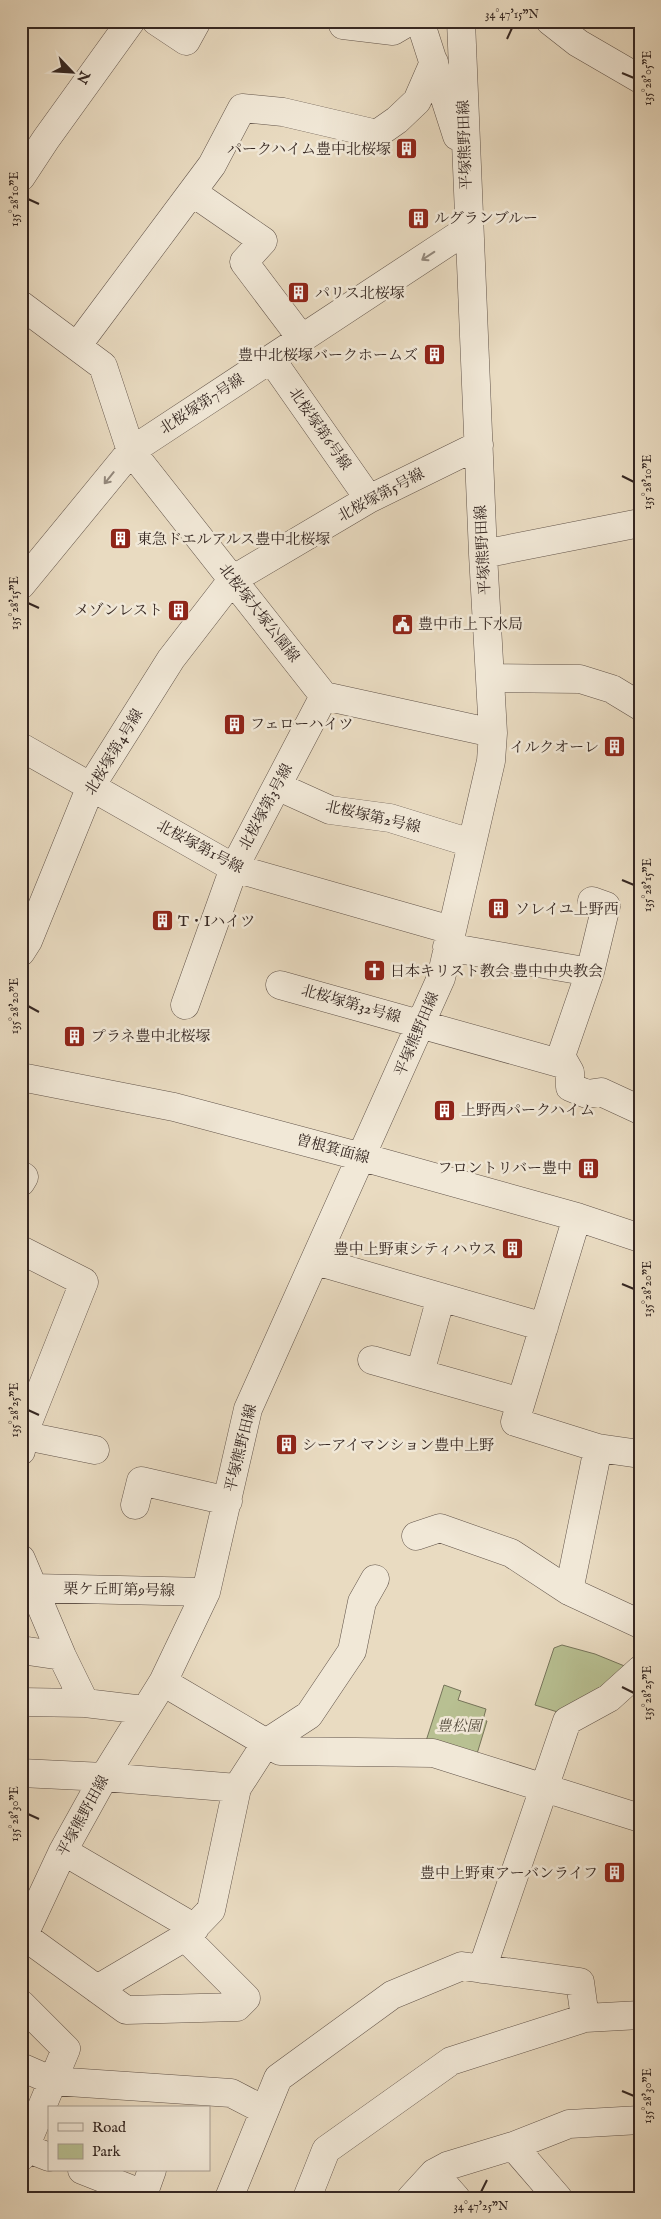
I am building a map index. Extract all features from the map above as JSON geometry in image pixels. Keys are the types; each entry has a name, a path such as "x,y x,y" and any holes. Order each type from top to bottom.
{"street":[{"path":"21,177 131,21"},
{"path":"156,21 186,41 197,21"},
{"path":"343,25 393,31 410,21"},
{"path":"420,21 434,62 445,105 466,161"},
{"name":"平塚熊野田線","path":"24,1930 62,1851 144,1710 163,1682 206,1592 248,1409 316,1261 441,978 491,761 493,733 468,229 461,21"},
{"path":"550,21 578,43 640,79"},
{"path":"77,346 212,165 242,108 283,112 377,134 397,120 417,101 434,62"},
{"path":"192,192 263,241 244,262 302,338"},
{"name":"北桜塚第7号線","path":"21,585 131,451 468,229"},
{"name":"北桜塚大塚公園線","path":"21,305 103,366 131,451 324,696"},
{"name":"北桜塚第6号線","path":"271,359 370,499"},
{"name":"北桜塚第5号線","path":"232,580 370,499 479,444"},
{"path":"483,554 640,523"},
{"name":"北桜塚第4号線","path":"25,946 91,786 171,659 232,580"},
{"path":"490,678 580,679 612,689 640,706"},
{"path":"324,696 493,733"},
{"name":"北桜塚第3号線","path":"185,1005 234,868 324,696"},
{"name":"北桜塚第1号線","path":"21,747 234,868 449,938 590,972"},
{"name":"北桜塚第2号線","path":"277,786 330,810 390,818 471,843"},
{"path":"592,901 606,906 590,972 561,1056 570,1072 570,1087 587,1094 601,1092 640,1110"},
{"name":"北桜塚第32号線","path":"280,985 566,1065"},
{"name":"曽根箕面線","path":"21,1077 174,1107 577,1217 640,1238"},
{"path":"21,1175 24,1177 21,1182"},
{"path":"577,1217 516,1422 598,1448 640,1454"},
{"path":"21,1250 84,1282 22,1440 95,1450"},
{"path":"316,1261 544,1327"},
{"path":"420,1374 441,1297"},
{"path":"372,1360 522,1402"},
{"path":"569,1591 598,1448"},
{"path":"135,1505 141,1481 228,1501"},
{"path":"416,1536 440,1528 511,1553 569,1591 640,1624"},
{"path":"21,1559 62,1656 86,1703"},
{"path":"97,1989 190,1932 211,1910 237,1788 266,1743 309,1715 352,1650 362,1602 374,1579"},
{"name":"栗ケ丘町第9号線","path":"33,1588 206,1592"},
{"path":"21,1650 62,1656"},
{"path":"482,1969 567,1721 609,1698 640,1670"},
{"path":"163,1682 280,1751 433,1753 640,1818"},
{"path":"21,1702 86,1703 144,1710"},
{"path":"21,1774 104,1777 237,1788"},
{"path":"24,1930 126,2010 236,2007 246,1998 190,1932 62,1851"},
{"path":"229,2198 278,2078 392,1995 462,1966 580,1982 585,2018"},
{"path":"21,2004 66,2049 29,2152"},
{"path":"307,2198 326,2150 448,2062 585,2018 640,2016"},
{"path":"21,2067 53,2081 180,2100 230,2093 264,2110"},
{"path":"411,2198 434,2173 447,2166 513,2146 569,2124 640,2120"},
{"path":"513,2146 558,2198"},
{"path":"90,2172 146,2187"},
{"path":"434,2173 456,2198"}],"green space":[{"path":"562,1645 595,1654 627,1667 564,1714 535,1705 554,1648"},
{"name":"豊松園","path":"444,1685 461,1691 458,1700 486,1709 483,1720 487,1721 476,1757 426,1741"}],"place":[{"name":"パークハイム豊中北桜塚","path":"407,149"},
{"name":"ルグランブルー","path":"418,218"},
{"name":"パリス北桜塚","path":"299,293"},
{"name":"豊中北桜塚バークホームズ","path":"434,355"},
{"name":"東急ドエルアルス豊中北桜塚","path":"121,539"},
{"name":"メゾンレスト","path":"179,610"},
{"name":"豊中市上下水局","path":"402,624"},
{"name":"フェローハイツ","path":"234,724"},
{"name":"イルクオーレ","path":"615,747"},
{"name":"ソレイユ上野西","path":"499,909"},
{"name":"T・Iハイツ","path":"162,921"},
{"name":"日本キリスト教会 豊中中央教会","path":"374,971"},
{"name":"プラネ豊中北桜塚","path":"75,1036"},
{"name":"上野西パークハイム","path":"445,1110"},
{"name":"フロントリバー豊中","path":"588,1168"},
{"name":"豊中上野東シティハウス","path":"513,1249"},
{"name":"シーアイマンション豊中上野","path":"286,1445"},
{"name":"豊中上野東アーバンライフ","path":"614,1873"}]}
